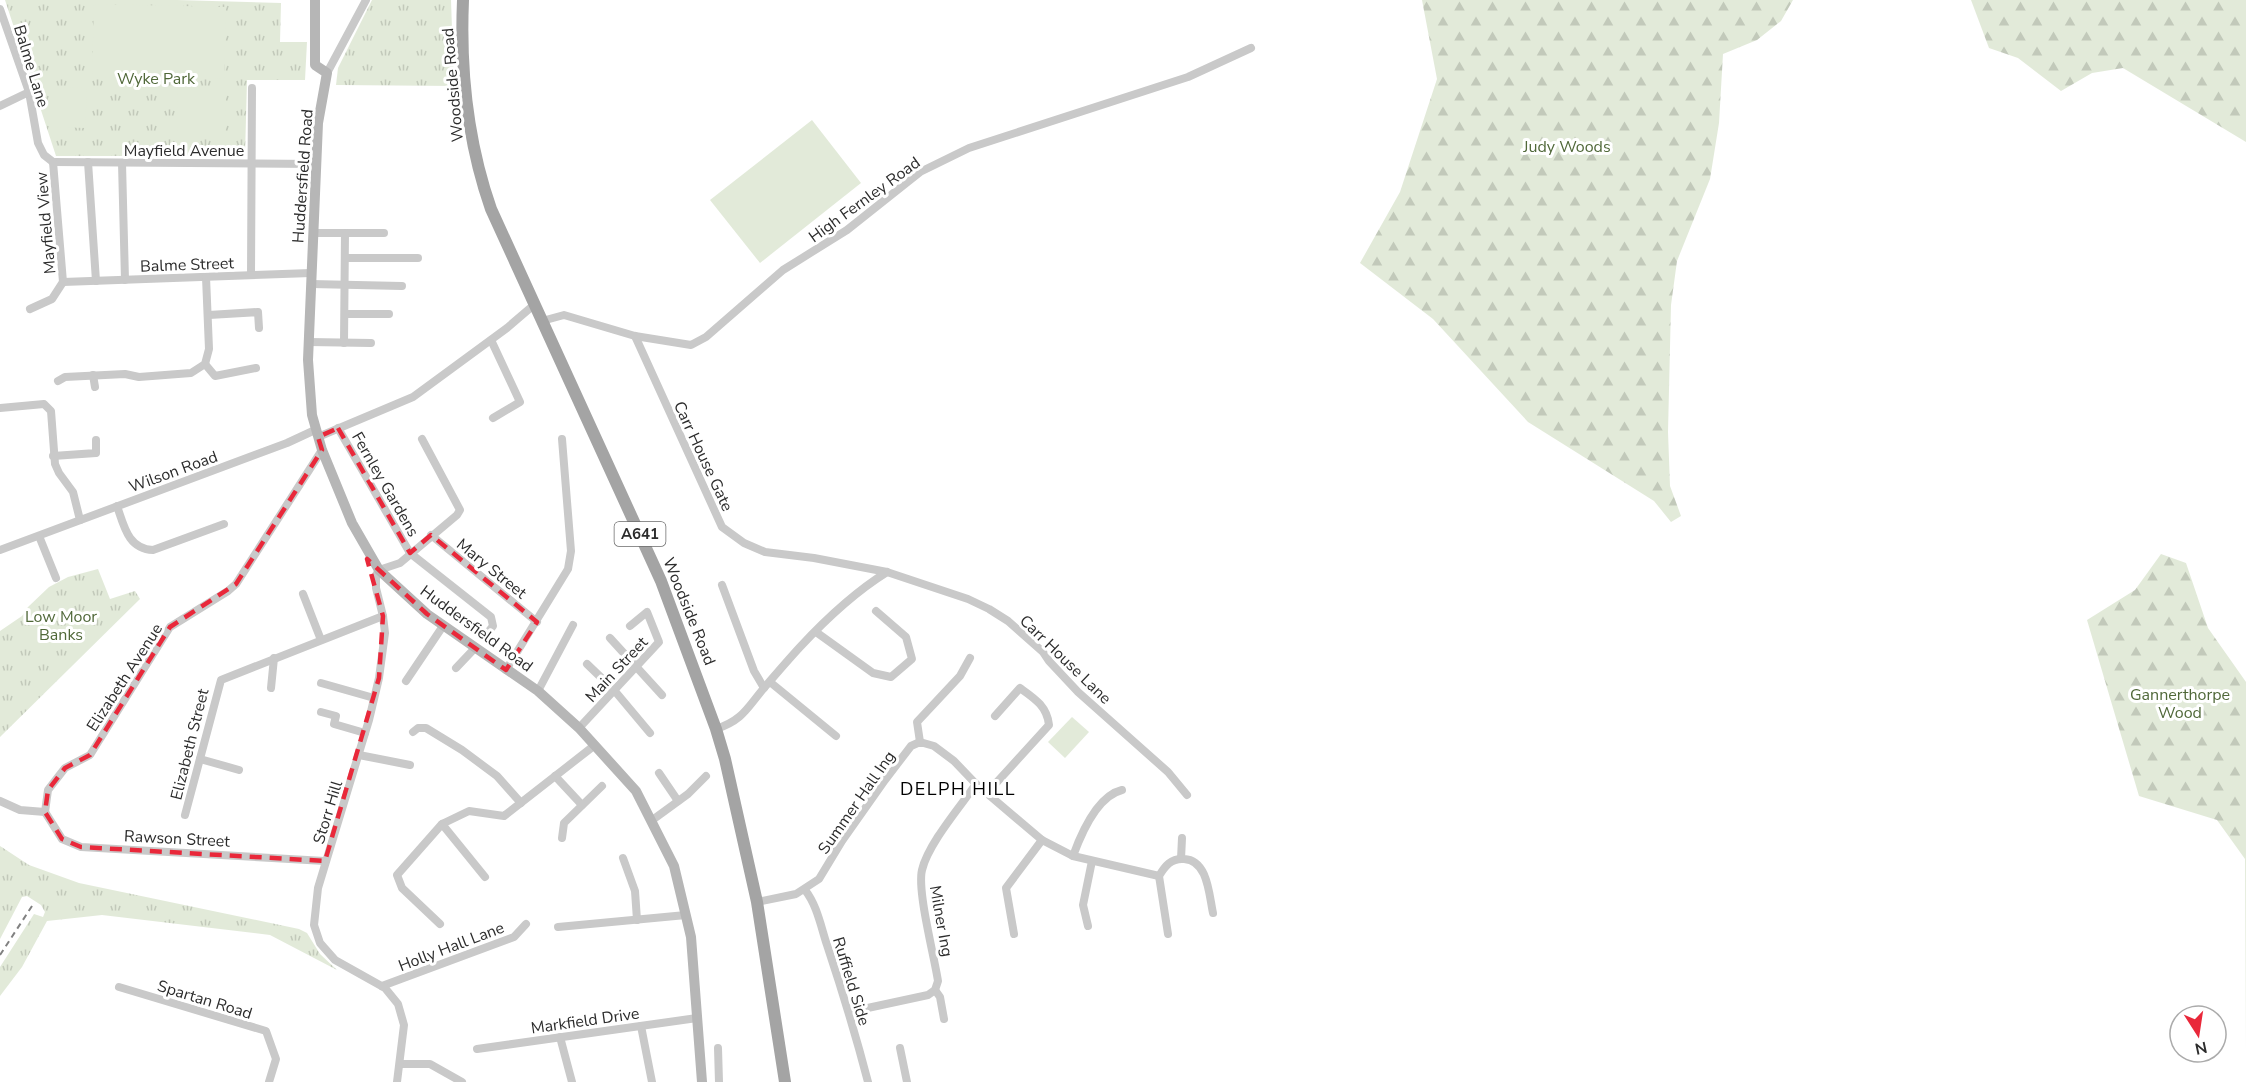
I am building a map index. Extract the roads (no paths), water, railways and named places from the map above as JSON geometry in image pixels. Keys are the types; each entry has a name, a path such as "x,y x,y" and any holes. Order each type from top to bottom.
{"main road":[{"path":"315,0 315,65 327,73"},
{"name":"Woodside Road","path":"463,0 462,19 468,113 479,171 491,208 662,581 725,759 756,902 785,1082"},
{"name":"Huddersfield Road","path":"327,73 318,123 309,342 312,415 322,450 352,524 379,570 427,614 538,692 579,728 636,791 674,866 692,937 702,1082"}],"street":[{"name":"Huddersfield Road","path":"327,73 366,0"},
{"name":"Balme Lane","path":"0,9 29,92 39,142 44,155 53,162"},
{"name":"High Fernley Road","path":"542,321 564,315 635,336 691,345 706,338 783,270 847,230 920,172 969,148 1188,77 1251,48"},
{"path":"251,275 252,88"},
{"path":"0,106 29,92"},
{"name":"Mayfield Avenue","path":"53,162 316,164"},
{"name":"Mayfield View","path":"53,162 63,282"},
{"path":"88,162 96,281"},
{"path":"122,163 125,280"},
{"path":"313,233 384,233"},
{"path":"344,343 345,233"},
{"path":"345,258 418,258"},
{"name":"Balme Street","path":"63,282 251,275 311,279 345,285 402,286"},
{"path":"58,381 65,377 93,375 191,373 206,364 209,349 206,277"},
{"path":"30,309 52,298 63,282"},
{"path":"317,433 338,428 413,397 491,340 535,304"},
{"path":"208,315 258,312 259,328"},
{"path":"345,314 389,314"},
{"name":"Carr House Gate","path":"635,336 722,527 744,543 765,552 814,558 887,572"},
{"path":"491,340 520,402 493,418"},
{"path":"309,342 371,343"},
{"path":"206,364 215,376 255,368"},
{"path":"93,375 95,387"},
{"path":"0,408 44,404 51,411 53,456 59,473 73,492 80,520"},
{"name":"Fernley Gardens","path":"338,428 410,553"},
{"name":"Wilson Road","path":"0,550 317,433"},
{"path":"379,570 400,563 458,515 460,510 422,439"},
{"path":"506,670 568,569 571,551 562,439"},
{"path":"53,456 96,453 96,440"},
{"name":"Elizabeth Avenue","path":"45,812 48,790 65,768 90,755 170,627 236,584 322,450"},
{"path":"117,506 127,536 132,543 146,549 153,550 224,524"},
{"path":"39,536 56,578"},
{"name":"Mary Street","path":"431,536 537,622"},
{"path":"410,553 491,616 492,626 489,631"},
{"name":"Storr Hill","path":"379,570 375,580 384,616 385,633 374,698 325,861 318,888 314,925 321,943 335,960 382,986 398,1004 404,1025 400,1064"},
{"path":"716,729 732,724 746,712 767,685 816,632 864,587 887,572"},
{"name":"Carr House Lane","path":"887,572 968,598 1008,621 1043,652 1048,661 1078,692 1168,772 1187,795"},
{"path":"722,585 754,671 767,685 836,736"},
{"path":"303,594 321,640"},
{"path":"816,632 873,673 891,677 912,659 906,637 876,611"},
{"name":"Main Street","path":"579,728 659,642 648,612 630,626"},
{"name":"Elizabeth Street","path":"185,815 219,682 224,677 384,616"},
{"path":"538,692 573,625"},
{"path":"406,681 443,626"},
{"path":"609,638 662,695"},
{"path":"456,668 475,648"},
{"path":"271,688 274,658"},
{"path":"969,658 960,676 917,722 920,742 934,746 954,760 976,784 1042,840 1073,856 1159,876"},
{"path":"587,664 614,690 650,733"},
{"path":"321,683 374,698"},
{"path":"987,793 1049,725 1048,716 1039,701 1020,688 994,716"},
{"path":"321,712 336,716 334,724 365,733"},
{"path":"413,732 422,727 426,728 462,750 497,777 520,803"},
{"name":"Summer Hall Ing","path":"756,902 787,897 805,890 819,879 842,841 911,746 920,742"},
{"path":"440,924 402,888 397,875 442,824 469,811 504,816 595,745"},
{"path":"359,754 410,765"},
{"path":"200,759 239,770"},
{"path":"659,773 678,801"},
{"path":"555,776 582,805"},
{"path":"651,821 706,776"},
{"name":"Milner Ing","path":"934,990 938,981 921,888 922,869 942,831 976,784"},
{"path":"562,837 564,823 602,786"},
{"path":"1073,856 1088,823 1108,796 1122,790"},
{"path":"0,801 20,810 45,812"},
{"name":"Rawson Street","path":"45,812 62,840 81,847 325,861"},
{"path":"442,824 485,877"},
{"path":"1181,858 1182,837"},
{"path":"1014,934 1006,888 1042,840"},
{"path":"623,858 635,891 637,920"},
{"path":"1168,934 1159,876 1167,864 1181,858 1199,865 1214,913"},
{"path":"1088,926 1083,905 1092,861"},
{"name":"Ruffield Side","path":"805,890 812,899 849,1012 868,1082"},
{"path":"558,927 686,915"},
{"name":"Holly Hall Lane","path":"382,986 514,937 526,924"},
{"name":"Spartan Road","path":"119,987 266,1031 276,1059 268,1082"},
{"path":"849,1012 928,995 934,990 940,997 944,1019"},
{"name":"Markfield Drive","path":"477,1049 697,1018"},
{"path":"641,1026 652,1082"},
{"path":"560,1038 573,1082"},
{"path":"718,1048 719,1082"},
{"path":"900,1048 907,1082"},
{"path":"397,1082 400,1064 430,1064 462,1082"}],"railway":[{"path":"0,955 34,903"}],"district":[{"name":"DELPH HILL","path":"958,789"}],"park label":[{"name":"Wyke Park","path":"156,78"},
{"name":"Judy Woods","path":"1567,146"},
{"name":"Low Moor Banks","path":"61,625"},
{"name":"Gannerthorpe Wood","path":"2180,703"}]}
